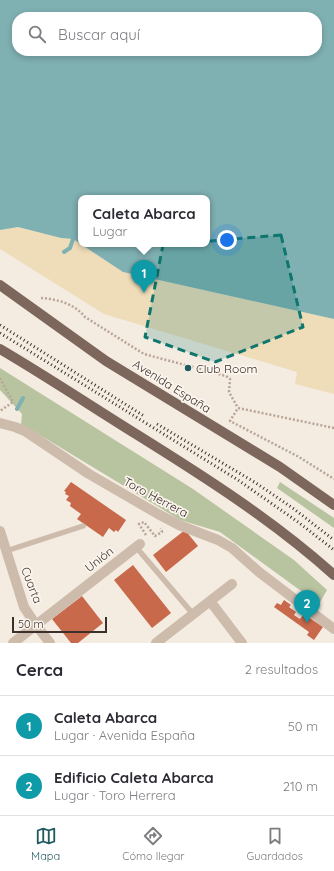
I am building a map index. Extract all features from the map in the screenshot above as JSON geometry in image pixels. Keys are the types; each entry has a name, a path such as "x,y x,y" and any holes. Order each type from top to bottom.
{"main road":[{"name":"Avenida España","path":"0,285 106,361 280,467 334,505"},
{"path":"0,344 16,359"},
{"path":"0,349 191,469 262,517 334,575"}],"street":[{"name":"Toro Herrera","path":"0,423 25,431 89,474 158,514 179,525 218,540 232,548 259,572 334,629"},
{"name":"Cuarta","path":"0,531 24,607 50,643"},
{"name":"Unión","path":"13,643 138,546"},
{"path":"156,643 232,584"},
{"path":"210,601 242,643"}],"lane":[{"path":"6,551 83,526"},
{"path":"138,546 193,614"}],"path":[{"path":"41,298 55,299 79,310 85,317 144,354 226,376 230,379 229,392 238,408 334,428"},
{"path":"0,378 13,402 0,410"},
{"path":"238,408 230,421 299,457 334,479"},
{"path":"138,546 148,538 139,524 144,522 155,536 162,532 158,514"}],"highlighted area":[{"path":"281,235 303,327 215,362 145,337 163,245"}],"green space":[{"path":"0,368 193,489 294,560 327,590 319,604 220,532 180,520 21,425 22,414 0,390"},
{"path":"280,482 334,518 334,528 277,488"}],"sand":[{"path":"18,227 61,238 73,239 78,242 78,247 85,247 123,272 334,319 334,394 295,384 297,372 104,314 0,249 0,230"}],"water":[{"path":"0,0 334,0 334,319 123,272 85,247 210,247 210,195 78,195 78,242 73,239 61,238 18,227 0,230"}],"building":[{"path":"71,482 126,520 118,532 116,530 114,532 109,528 103,537 77,519 81,514 70,506 71,503 66,500 69,496 65,494 66,492 64,491"},
{"path":"185,530 198,546 166,572 153,555"},
{"path":"133,565 171,613 152,628 114,580"},
{"path":"82,596 103,623 78,643 71,643 52,619"},
{"path":"284,600 291,605 289,607 296,612 294,615 300,619 304,614 323,627 314,640 307,635 309,632 274,607 277,603 281,605"}],"waterway":[{"path":"64,252 70,248 73,239"},
{"path":"17,409 23,398"}],"railway":[{"path":"0,325 144,416"},
{"path":"0,333 238,480 298,522 334,550"},
{"path":"157,424 256,483 294,509 334,540"}],"place":[{"name":"Caleta Abarca","path":"144,293"},
{"name":"Club Room","path":"188,368"},
{"name":"Edificio Caleta Abarca","path":"307,623"}]}
